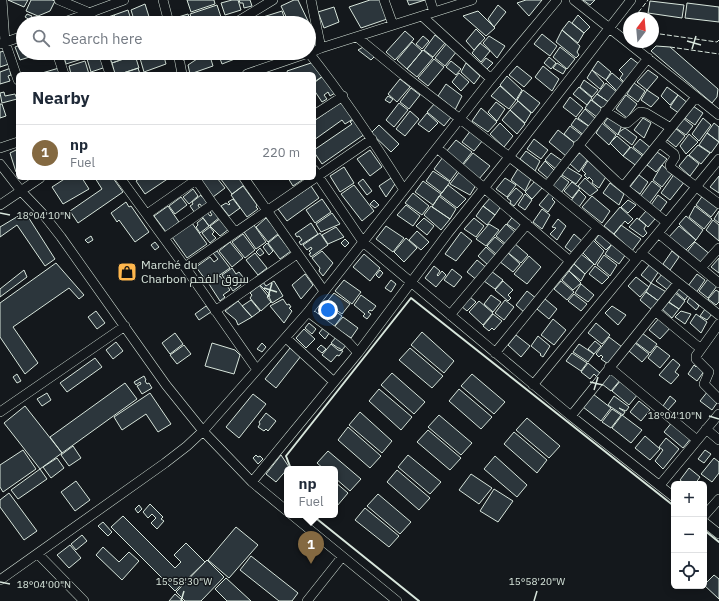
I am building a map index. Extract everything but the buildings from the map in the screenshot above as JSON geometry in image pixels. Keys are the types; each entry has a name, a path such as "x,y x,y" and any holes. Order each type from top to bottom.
{"street":[{"path":"2,0 2,43 16,75"},
{"path":"59,0 90,13"},
{"path":"82,16 123,0"},
{"path":"163,0 167,16"},
{"path":"247,16 273,0"},
{"path":"311,0 314,16"},
{"path":"384,0 393,25"},
{"path":"430,0 434,12"},
{"path":"316,50 472,0"},
{"path":"0,580 176,455 203,431 308,312 491,79 557,0"},
{"path":"574,0 719,115"},
{"path":"252,482 358,353 448,233 631,0"},
{"path":"422,16 491,79"},
{"path":"316,24 321,48"},
{"path":"357,37 547,186 598,228 678,283 719,315"},
{"path":"2,43 16,38"},
{"path":"547,186 648,58"},
{"path":"59,60 63,72"},
{"path":"105,60 109,72"},
{"path":"182,60 182,72"},
{"path":"253,72 288,60"},
{"path":"315,60 343,96 404,190"},
{"path":"316,114 343,96"},
{"path":"623,187 696,97"},
{"path":"605,111 624,123 627,123 640,112 646,113 671,128"},
{"path":"372,139 316,173 363,242 533,385 671,494"},
{"path":"0,148 16,143"},
{"path":"660,143 674,154 675,157 670,165 671,168 719,204"},
{"path":"578,145 623,187 666,222"},
{"path":"437,148 570,260"},
{"path":"533,385 695,186 719,159"},
{"path":"0,164 20,191 43,214 61,237 166,385 203,431 252,482 284,509"},
{"path":"0,205 37,180"},
{"path":"122,180 257,370"},
{"path":"147,214 194,180"},
{"path":"196,180 235,232"},
{"path":"245,180 324,291"},
{"path":"185,267 307,180"},
{"path":"164,238 213,204"},
{"path":"450,315 527,224"},
{"path":"495,353 570,260 598,228"},
{"path":"658,233 719,283"},
{"path":"701,268 719,248"},
{"path":"215,311 297,254"},
{"path":"571,416 678,283"},
{"path":"655,311 701,349"},
{"path":"308,312 348,342 358,353"},
{"path":"719,324 696,356 696,360 709,372 704,384 719,399"},
{"path":"0,412 125,326"},
{"path":"286,338 334,382"},
{"path":"609,367 697,440"},
{"path":"660,485 719,414"},
{"path":"706,430 719,440"},
{"path":"707,513 719,499"},
{"path":"296,518 397,601"},
{"path":"707,524 719,534"},
{"path":"38,554 84,601"},
{"path":"307,601 342,557"}],"fence":[{"path":"639,12 648,0"},
{"path":"659,34 717,42 719,40"},
{"path":"670,47 719,54"}],"wall":[{"path":"290,466 286,456 411,298 671,504"},
{"path":"316,518 419,601"},
{"path":"707,532 719,542"}],"place":[{"name":"Marché du Charbon سوق الفحم","path":"127,272"},
{"name":"np","path":"311,564"}]}
